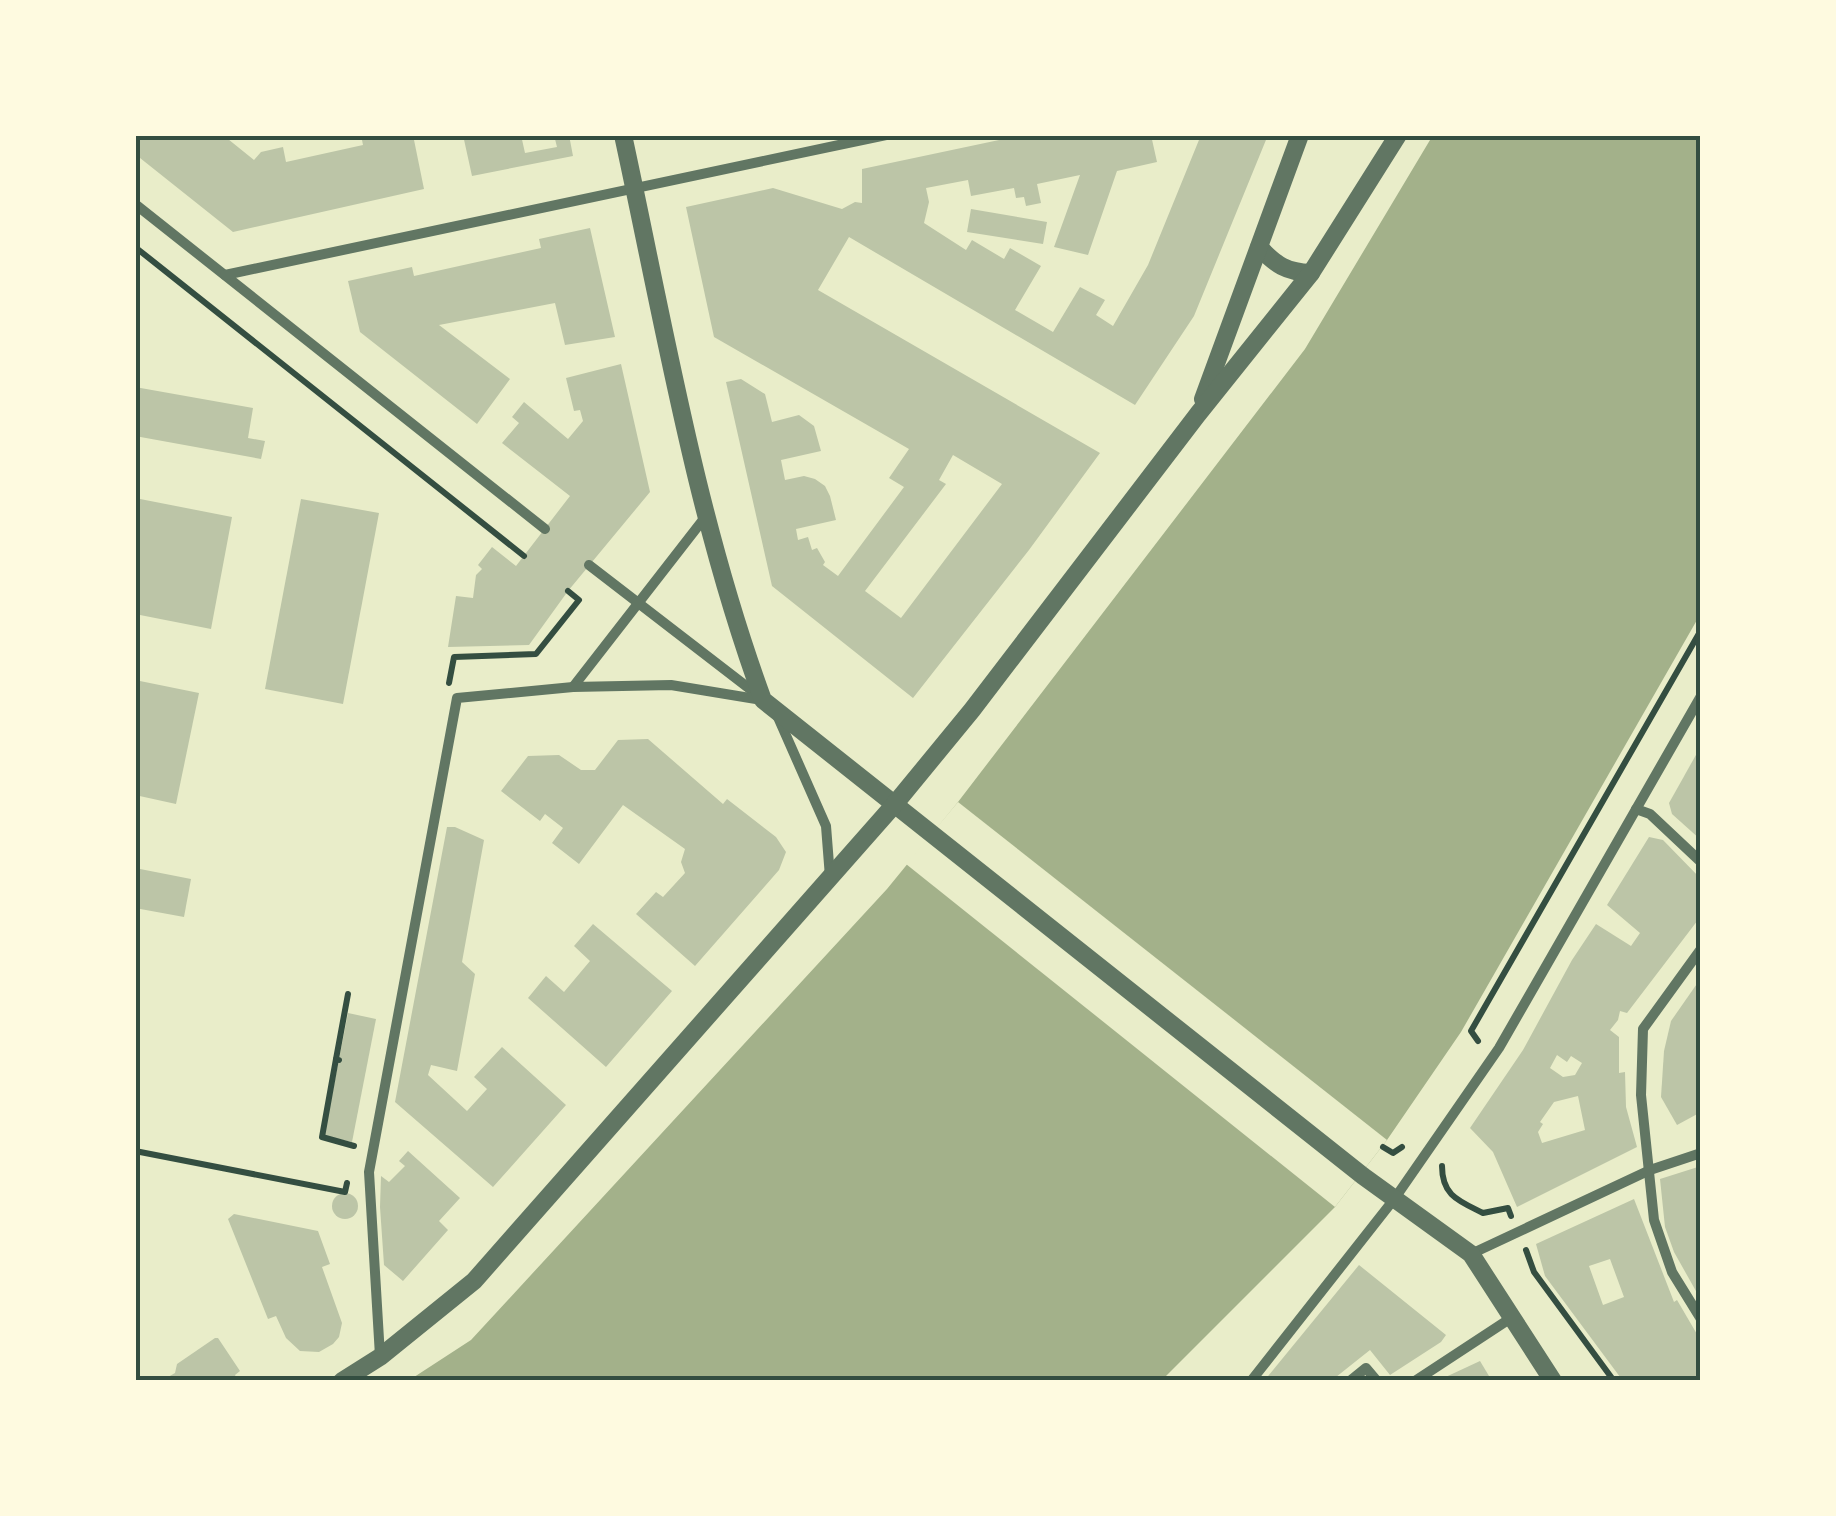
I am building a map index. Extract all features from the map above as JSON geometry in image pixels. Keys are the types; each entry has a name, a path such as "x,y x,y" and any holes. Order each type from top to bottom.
{"street":[{"path":"623,135 706,516 738,630 826,826 830,880"},
{"path":"225,275 886,135"},
{"path":"1198,414 1300,135"},
{"path":"342,1381 380,1357 474,1281 894,805 1310,273 1398,135"},
{"path":"135,204 545,529"},
{"path":"1259,247 1274,263 1290,272 1310,273"},
{"path":"573,688 706,516"},
{"path":"590,565 1363,1176 1471,1254 1553,1381"},
{"path":"380,1357 369,1172 457,698 670,684 769,704"},
{"path":"1252,1381 1394,1198 1500,1048 1701,696"},
{"path":"1636,809 1650,814 1701,862"},
{"path":"1701,949 1643,1028 1641,1094 1654,1220 1672,1272 1701,1320"},
{"path":"1471,1254 1650,1170 1701,1153"},
{"path":"1415,1381 1511,1318"},
{"path":"1350,1381 1366,1368 1377,1381"}],"path":[{"path":"135,247 524,556"},
{"path":"1476,1053 1479,1042 1471,1031 1701,630"},
{"path":"348,994 322,1137 354,1144 352,1160"},
{"path":"1382,1148 1394,1154 1410,1138"},
{"path":"135,1151 345,1192 348,1176"},
{"path":"1443,1162 1442,1184 1448,1192 1483,1214 1508,1208 1534,1272 1614,1381"}],"shaded area":[{"path":"1433,135 1701,135 1701,613 1461,1032 1387,1140 1335,1207 1161,1381 408,1381 471,1340 887,889 1305,349"}],"pier":[{"path":"958,802 1387,1140 1335,1207 906,864"}],"building":[{"path":"135,135 223,135 254,160 261,152 283,147 286,162 363,145 361,135 413,135 424,189 233,232 135,154"},
{"path":"463,135 521,135 525,153 557,147 554,135 569,135 573,156 472,176"},
{"path":"1023,135 1151,135 1157,162 1117,171 1088,255 1054,247 1080,175 1037,184 1041,203 1026,206 1024,197 1016,198 1014,188 971,196 968,180 926,188 929,202 924,223 966,250 972,240 1004,259 1010,248 1041,266 1015,310 1053,332 1080,287 1105,300 1096,315 1113,326 1148,265 1201,135 1268,135 1194,316 1135,405 849,237 818,290 1100,453 913,698 772,586 726,382 741,379 765,394 772,422 799,415 814,426 821,451 781,460 785,480 804,476 815,479 830,496 836,520 796,529 798,540 808,537 812,550 817,548 825,562 823,565 838,576 904,487 889,478 909,449 714,337 686,207 773,188 842,209 862,203 862,169","holes":["953,455 1002,484 901,618 865,591 946,484 939,480"]},
{"path":"971,209 1047,222 1043,244 967,232"},
{"path":"590,228 615,337 565,345 555,303 439,325 510,379 477,424 360,332 348,281 412,267 414,276 541,248 539,239"},
{"path":"621,364 650,492 529,645 448,647 456,596 473,598 476,575 482,569 478,565 492,547 516,566 570,496 502,443 519,423 512,417 524,402 568,439 583,421 580,410 574,411 566,378"},
{"path":"135,387 253,408 248,438 265,441 261,459 135,436"},
{"path":"135,498 232,517 211,629 135,614"},
{"path":"301,499 379,513 343,704 265,689"},
{"path":"135,680 199,693 176,804 135,795"},
{"path":"648,739 723,804 727,799 776,837 786,852 779,870 695,966 636,914 656,892 663,897 685,873 681,862 685,849 623,805 579,864 552,843 563,828 545,814 540,821 501,791 528,756 559,755 581,770 595,770 618,740"},
{"path":"1701,746 1701,840 1672,814 1669,803"},
{"path":"447,827 484,840 462,962 475,974 457,1071 431,1065 428,1075 467,1111 487,1089 474,1077 502,1047 566,1105 493,1187 395,1102"},
{"path":"1649,837 1663,840 1701,879 1701,916 1627,1013 1620,1011 1610,1030 1619,1037 1619,1073 1625,1072 1626,1107 1637,1147 1517,1207 1493,1152 1470,1128 1523,1050 1596,924 1631,946 1640,933 1607,905","holes":["1557,1055 1567,1062 1571,1056 1582,1063 1575,1075 1563,1077 1550,1068","1578,1096 1585,1130 1542,1143 1540,1122 1554,1102"]},
{"path":"135,868 191,879 184,917 135,908"},
{"path":"593,924 672,991 606,1067 528,998 546,976 564,992 590,961 574,946"},
{"path":"1701,978 1701,1112 1677,1125 1661,1097 1664,1051 1671,1021"},
{"path":"348,1013 376,1019 352,1142 324,1136"},
{"path":"408,1151 460,1198 439,1221 448,1230 403,1281 384,1265 381,1176 389,1182 405,1166 399,1161"},
{"path":"1701,1166 1701,1300 1665,1227 1660,1179"},
{"path":"345,1193 354,1197 358,1206 354,1215 345,1219 336,1215 332,1206 336,1197"},
{"path":"1634,1199 1674,1302 1677,1300 1701,1341 1701,1377 1691,1381 1623,1381 1545,1276 1536,1244","holes":["1610,1259 1624,1297 1603,1305 1589,1266"]},
{"path":"234,1214 318,1231 330,1264 322,1267 342,1323 333,1344 319,1352 300,1351 286,1338 276,1316 268,1319 228,1219"},
{"path":"1359,1265 1446,1335 1441,1342 1390,1375 1370,1350 1331,1381 1264,1381"},
{"path":"215,1338 240,1371 235,1375 238,1381 161,1381 175,1373 177,1364"},
{"path":"1480,1361 1492,1381 1437,1381"}]}
